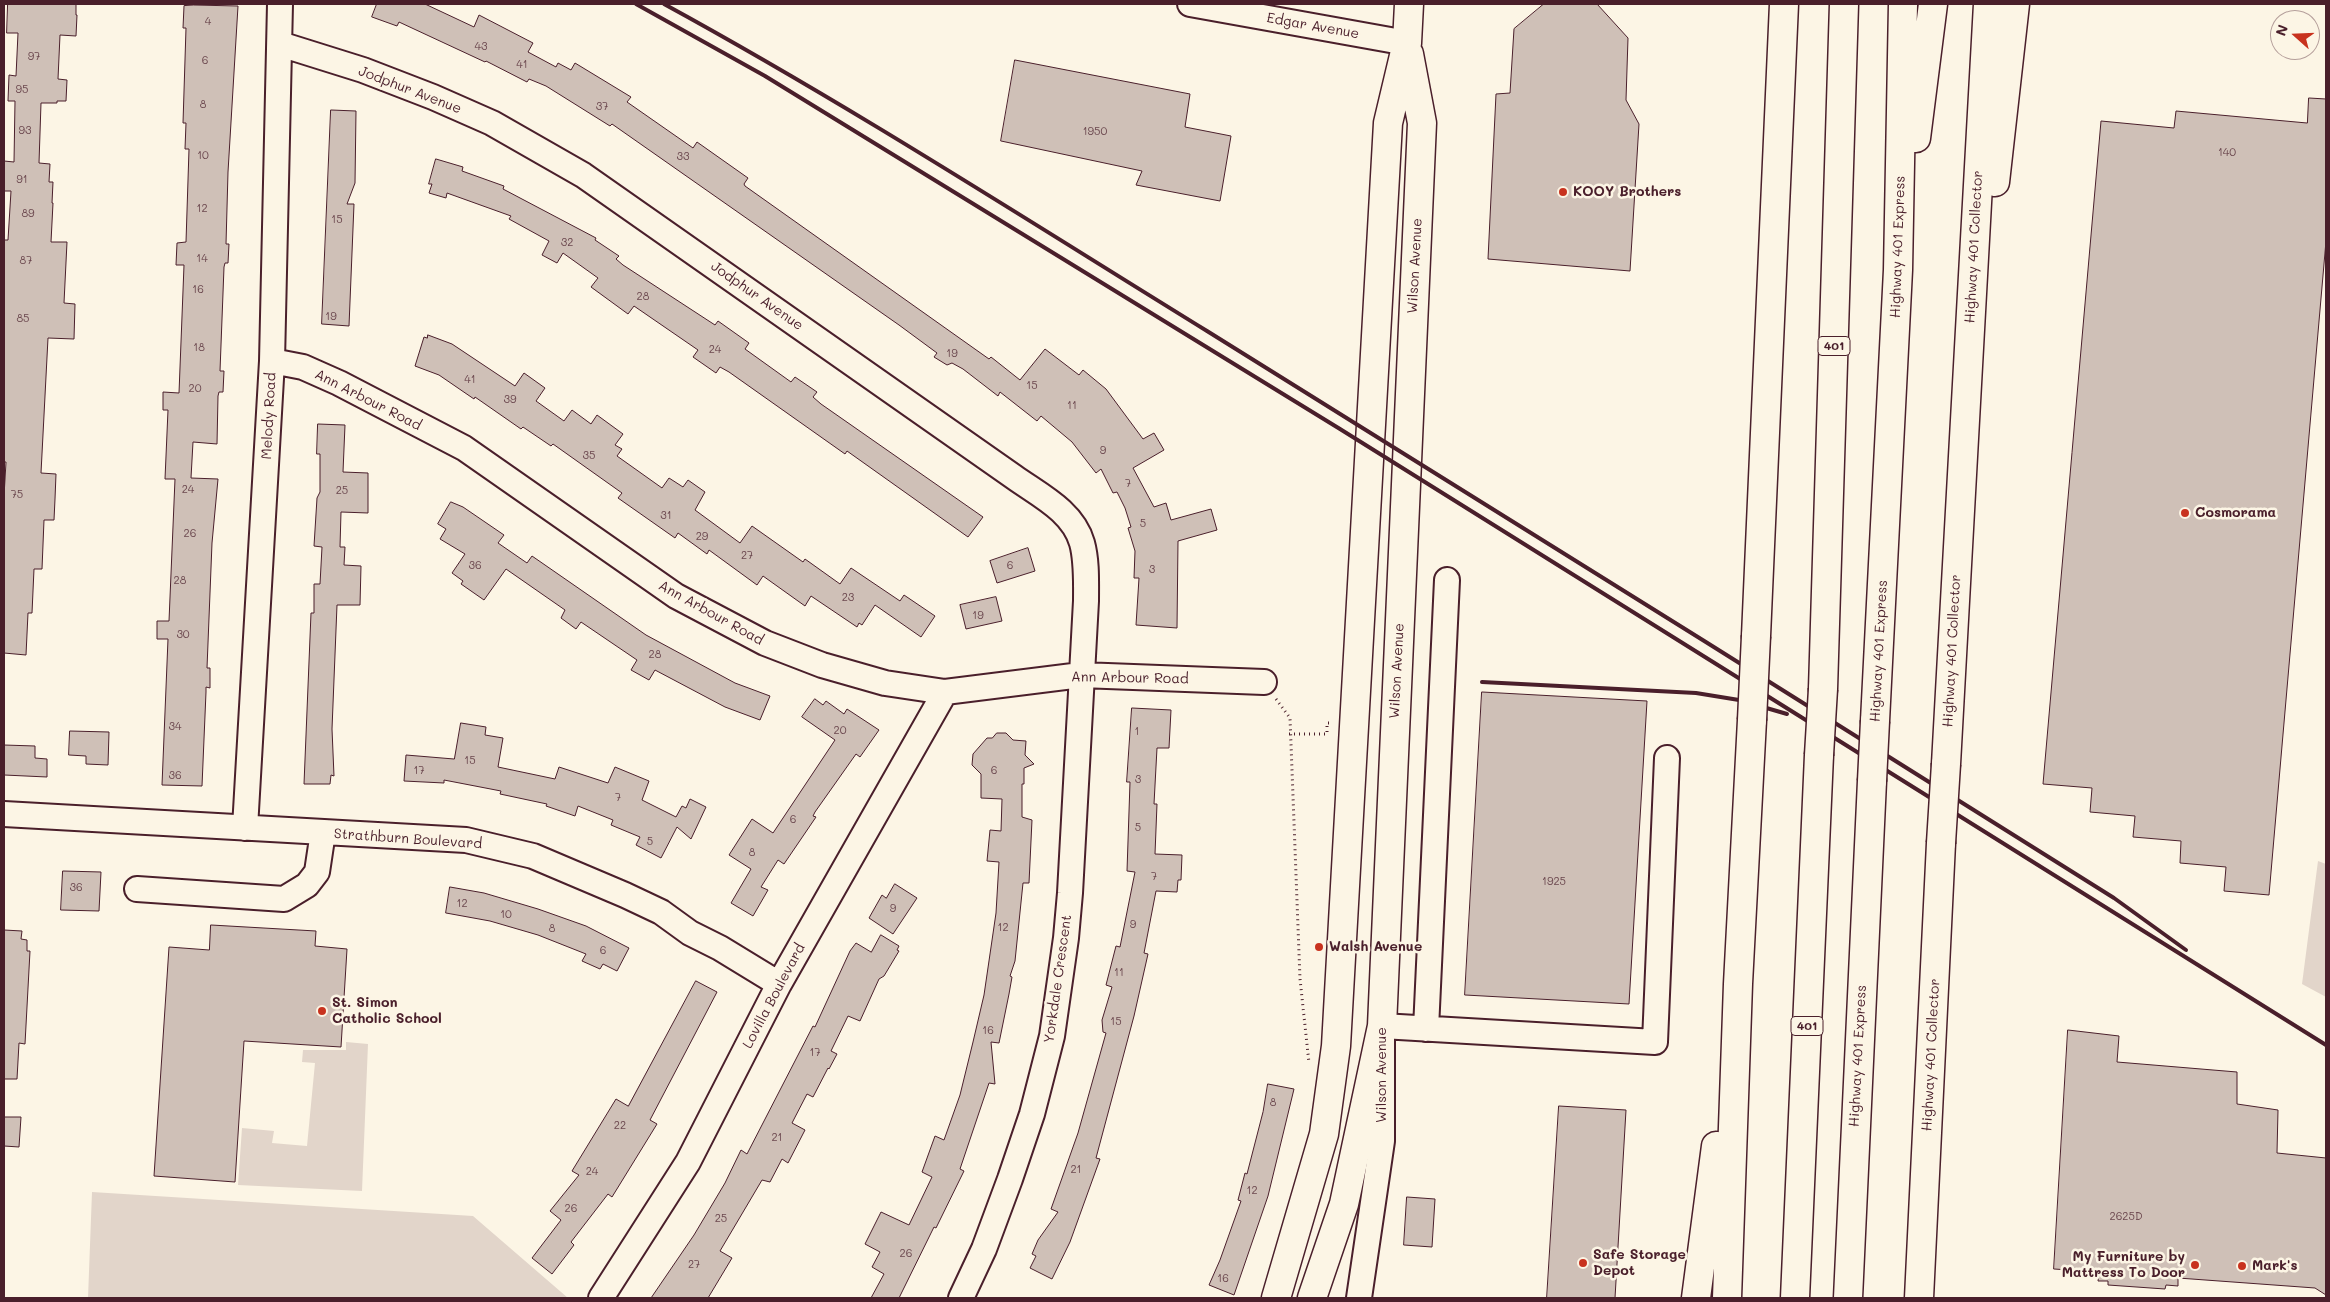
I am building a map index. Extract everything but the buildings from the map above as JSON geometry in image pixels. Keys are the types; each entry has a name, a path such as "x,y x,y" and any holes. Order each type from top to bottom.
{"main road":[{"name":"Wilson Avenue","path":"1276,1298 1324,1134 1336,1046 1388,123 1407,43 1409,4"},
{"path":"1726,1298 1738,984 1756,636 1784,4"},
{"name":"401","path":"1795,1298 1823,689 1844,4"},
{"name":"Highway 401 Express","path":"1848,1298 1898,270 1903,4"},
{"path":"1898,270 1933,4"},
{"name":"Highway 401 Collector","path":"1920,1298 1940,843 1988,4"},
{"path":"1966,414 2015,4"},
{"name":"Wilson Avenue","path":"1382,1026 1422,123 1407,43"},
{"path":"1696,1298 1738,984"},
{"path":"1312,1298 1344,1204 1382,1026"}],"street":[{"name":"Melody Road","path":"245,828 272,361 280,4"},
{"name":"Edgar Avenue","path":"1190,4 1285,12 1407,43"},
{"name":"Jodphur Avenue","path":"280,44 363,70 433,97 492,123 583,174 1064,512 1078,534 1085,560 1086,601 1081,675"},
{"name":"Ann Arbour Road","path":"272,361 303,367 464,448 676,596 731,627 765,643 822,665 885,683 945,692 1081,675 1264,682"},
{"path":"1426,1028 1446,580"},
{"name":"Yorkdale Crescent","path":"962,1298 984,1249 1010,1179 1018,1149 1032,1114 1052,1036 1066,938 1070,893 1081,675"},
{"name":"Lovilla Boulevard","path":"601,1298 688,1162 779,984 945,692"},
{"path":"1382,1026 1655,1042 1668,758"},
{"name":"Strathburn Boulevard","path":"4,814 466,840 533,856 582,875 661,912 690,933 720,948 779,984"},
{"path":"137,889 284,899 307,885 317,872 323,832"},
{"name":"Wilson Avenue","path":"1359,1298 1382,1141 1382,1026"}],"path":[{"path":"1264,682 1290,718 1289,734 1300,978 1309,1067"},
{"path":"1289,734 1327,734 1327,723"}],"shaded area":[{"path":"2318,861 2326,864 2326,997 2302,984"},
{"path":"346,1042 368,1044 362,1191 238,1185 242,1128 274,1131 272,1143 307,1146 315,1063 302,1062 303,1050 346,1050"},
{"path":"92,1192 473,1216 568,1298 88,1298"}],"railway":[{"path":"636,4 765,76 1340,429 2326,1045"},
{"path":"664,4 733,42 870,123 1321,401 2114,898 2186,950"},
{"path":"1482,682 1696,693 1739,700 1787,714"}],"place":[{"name":"KOOY Brothers","path":"1563,192"},
{"name":"Cosmorama","path":"2185,513"},
{"name":"Walsh Avenue","path":"1319,947"},
{"name":"St. Simon Catholic School","path":"322,1011"},
{"name":"Safe Storage Depot","path":"1583,1263"},
{"name":"My Furniture by Mattress To Door","path":"2195,1265"},
{"name":"Mark's","path":"2242,1266"}]}
